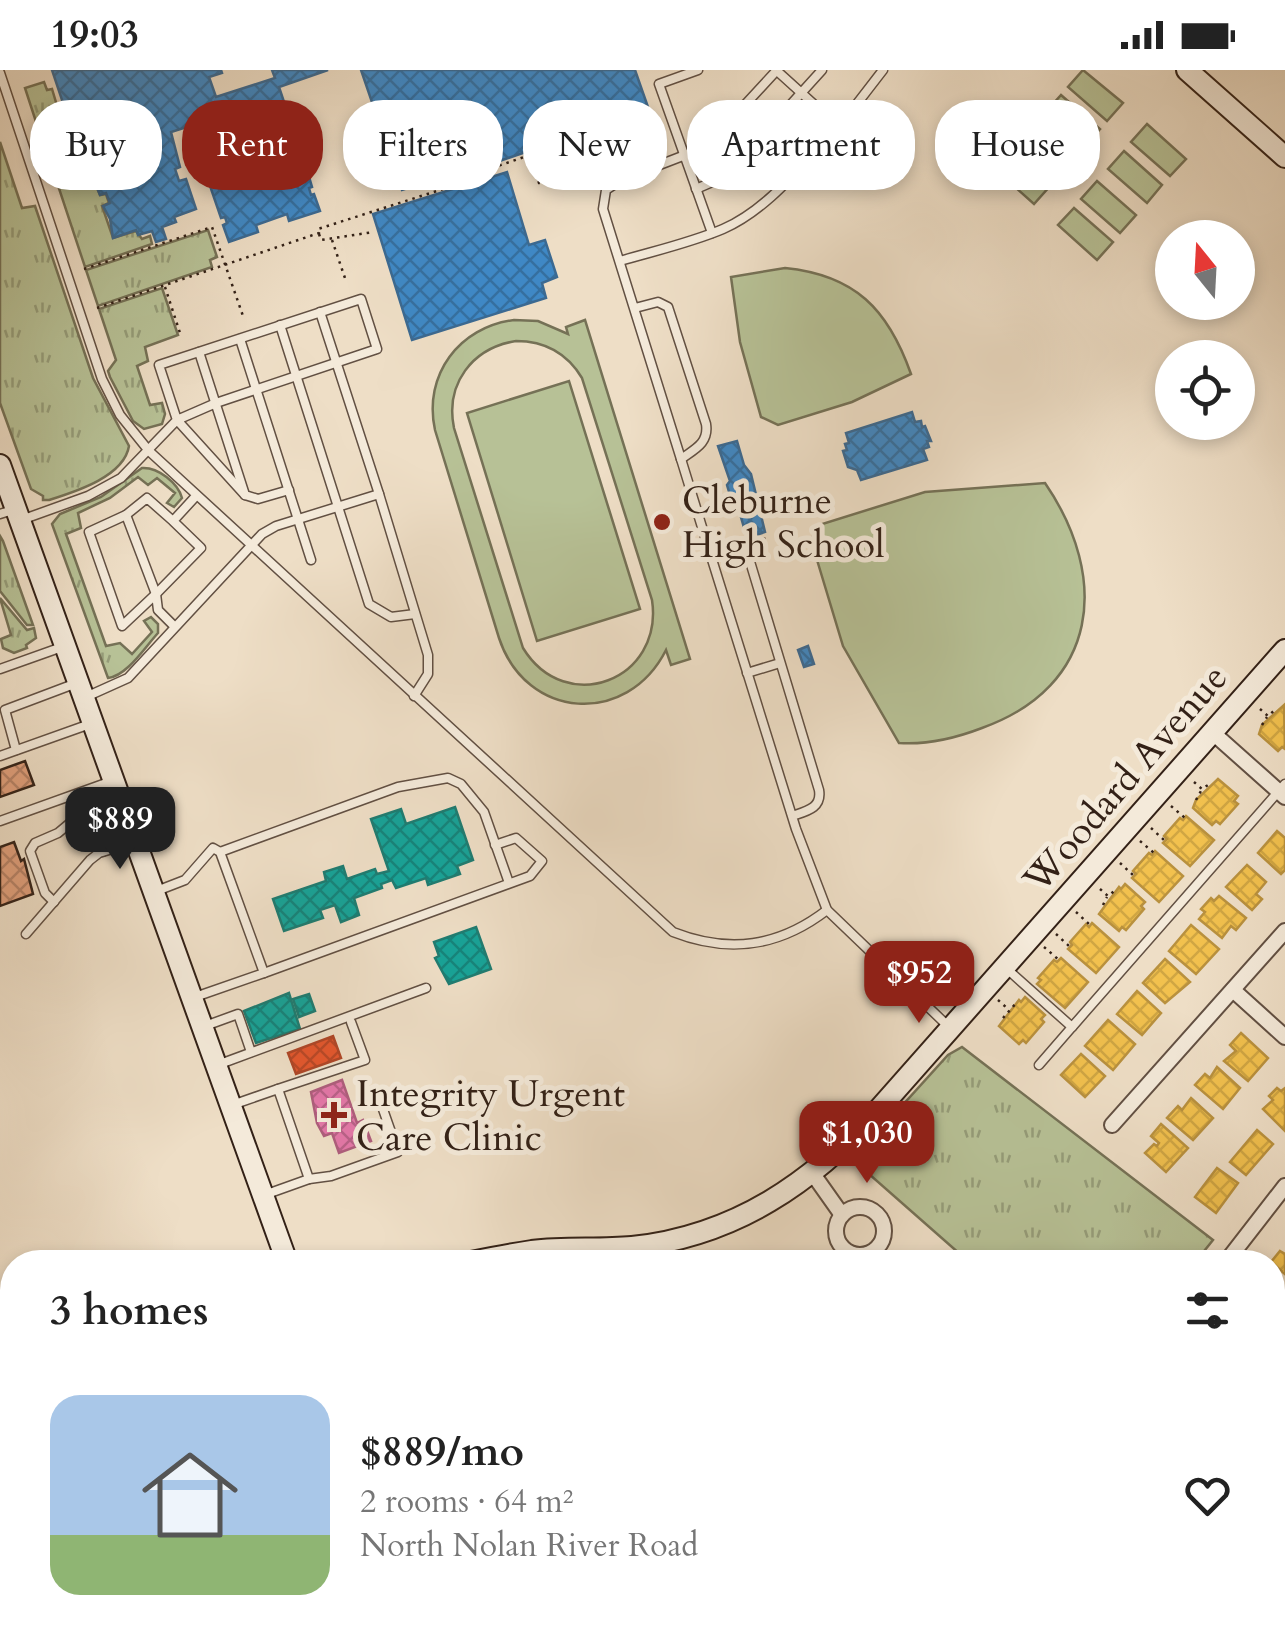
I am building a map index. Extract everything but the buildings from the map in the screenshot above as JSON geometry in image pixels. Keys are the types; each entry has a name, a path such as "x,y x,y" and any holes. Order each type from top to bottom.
{"street":[{"path":"1188,70 1285,157"},
{"path":"0,465 12,515 93,722 283,1250"},
{"name":"Woodard Avenue","path":"617,1250 700,1232 750,1212 814,1174 845,1146 1285,650"},
{"path":"1212,732 1283,791"},
{"path":"1112,1125 1285,931"},
{"path":"1233,990 1285,1037"},
{"path":"814,1174 842,1215"},
{"path":"1235,1250 1285,1186"},
{"path":"843,1250 836,1235 842,1215 858,1207 881,1218 884,1236 875,1250"}],"lane":[{"path":"654,70 687,166"},
{"path":"659,84 698,70"},
{"path":"809,100 777,70 706,147 623,179 606,190 603,208 792,816 828,910 950,1028"},
{"path":"793,100 822,70"},
{"path":"859,100 883,70"},
{"path":"0,73 102,379 120,415 149,451 673,932 699,942 756,945 787,936 828,910"},
{"path":"696,190 712,233"},
{"path":"620,261 712,233 751,212 774,190"},
{"path":"12,515 88,496 120,478 177,420 377,349 361,299 159,365 177,420 245,495 258,499 289,490"},
{"path":"634,308 658,302 668,307 706,424 706,438 681,459"},
{"path":"320,312 430,666 414,696"},
{"path":"280,325 369,604 390,617 415,614"},
{"path":"240,338 312,560"},
{"path":"199,352 245,495"},
{"path":"16,750 5,710 121,684 250,546 276,526 379,494"},
{"path":"173,521 196,496"},
{"path":"147,498 201,548 122,626 88,532 126,515 147,498"},
{"path":"126,515 156,594 158,610 174,626"},
{"path":"710,553 742,550 748,556 820,797 814,808 792,816"},
{"path":"1,666 65,646"},
{"path":"747,674 780,663"},
{"path":"0,756 93,722"},
{"path":"220,852 398,788 448,778 461,784 484,812 509,884"},
{"path":"0,820 114,780"},
{"path":"1039,1065 1283,791"},
{"path":"54,902 44,893 30,851 35,843 86,814 121,802"},
{"path":"86,814 104,851"},
{"path":"192,998 530,876 542,862 516,838 495,846"},
{"path":"26,934 90,860 104,851 136,842"},
{"path":"154,892 184,880 213,848 220,852 264,973"},
{"path":"1005,967 1072,1027"},
{"path":"216,1065 426,988"},
{"path":"202,1028 238,1014 251,1052"},
{"path":"230,1106 365,1060 352,1022"},
{"path":"278,1089 310,1179"},
{"path":"263,1196 398,1152 378,1094"}],"path":[{"path":"374,232 321,240 318,229 490,174 488,169 523,157"},
{"path":"84,269 212,227 242,316"},
{"path":"97,308 319,233"},
{"path":"332,238 346,281"},
{"path":"164,286 182,336"},
{"path":"748,544 768,538"},
{"path":"1245,695 1268,716"},
{"path":"1262,725 1276,710"},
{"path":"1180,769 1202,790"},
{"path":"1196,800 1211,784"},
{"path":"1086,876 1108,896"},
{"path":"1103,905 1117,889"},
{"path":"1003,1018 1017,1002"}],"green space":[{"path":"1083,70 1123,103 1107,121 1100,115 1100,100 1083,100 1068,87"},
{"path":"44,82 47,90 52,89 55,100 30,100 30,103 25,88"},
{"path":"1147,124 1186,159 1170,176 1131,142"},
{"path":"0,142 22,208 35,206 93,378 129,446 125,457 108,475 49,500 43,500 31,489 0,403"},
{"path":"1124,151 1162,185 1147,203 1108,169"},
{"path":"1100,184 1136,215 1120,233 1081,199 1089,190 1100,190"},
{"path":"60,190 98,190 100,195 106,194 109,203 102,206 113,238 136,231 142,239 150,236 152,244 85,267"},
{"path":"1018,190 1046,190 1034,204"},
{"path":"1074,208 1113,242 1097,260 1058,225"},
{"path":"208,230 217,257 210,260 212,267 98,306 86,270"},
{"path":"785,268 831,278 866,299 891,331 911,374 852,402 778,425 761,417 740,342 731,277"},
{"path":"162,288 178,335 145,347 148,361 137,366 150,405 162,403 165,414 162,424 144,429 133,421 110,377 108,371 116,360 99,309"},
{"path":"585,320 690,659 671,665 666,650 649,675 627,692 603,702 578,704 553,698 531,685 512,665 499,638 435,430 433,410 440,373 462,343 494,324 538,321 568,334 566,327","holes":["516,341 562,355 582,378 652,600 652,628 643,651 628,669 608,680 586,685 563,681 541,669 523,648 454,428 454,397 465,371 486,351"]},
{"path":"569,381 640,609 537,641 467,413"},
{"path":"142,468 161,473 176,487 182,498 174,507 167,503 175,493 157,478 148,485 138,477 110,498 78,513 81,528 66,534 106,646 120,643 132,654 152,632 144,621 151,617 158,624 158,633 135,660 108,678 52,524 60,514 101,497"},
{"path":"1045,483 1066,519 1079,555 1084,591 1082,625 1070,657 1050,685 1021,709 952,738 899,743 843,646 811,540 819,525 925,492"},
{"path":"0,536 33,625 27,625 0,591"},
{"path":"0,598 27,630 34,628 36,638 27,648 14,653 3,648 1,639 11,635"},
{"path":"962,1047 1213,1240 1205,1250 955,1250 853,1160 948,1055"}],"place":[{"name":"Cleburne High School","path":"662,522"},
{"name":"Integrity Urgent Care Clinic","path":"334,1115"}]}
